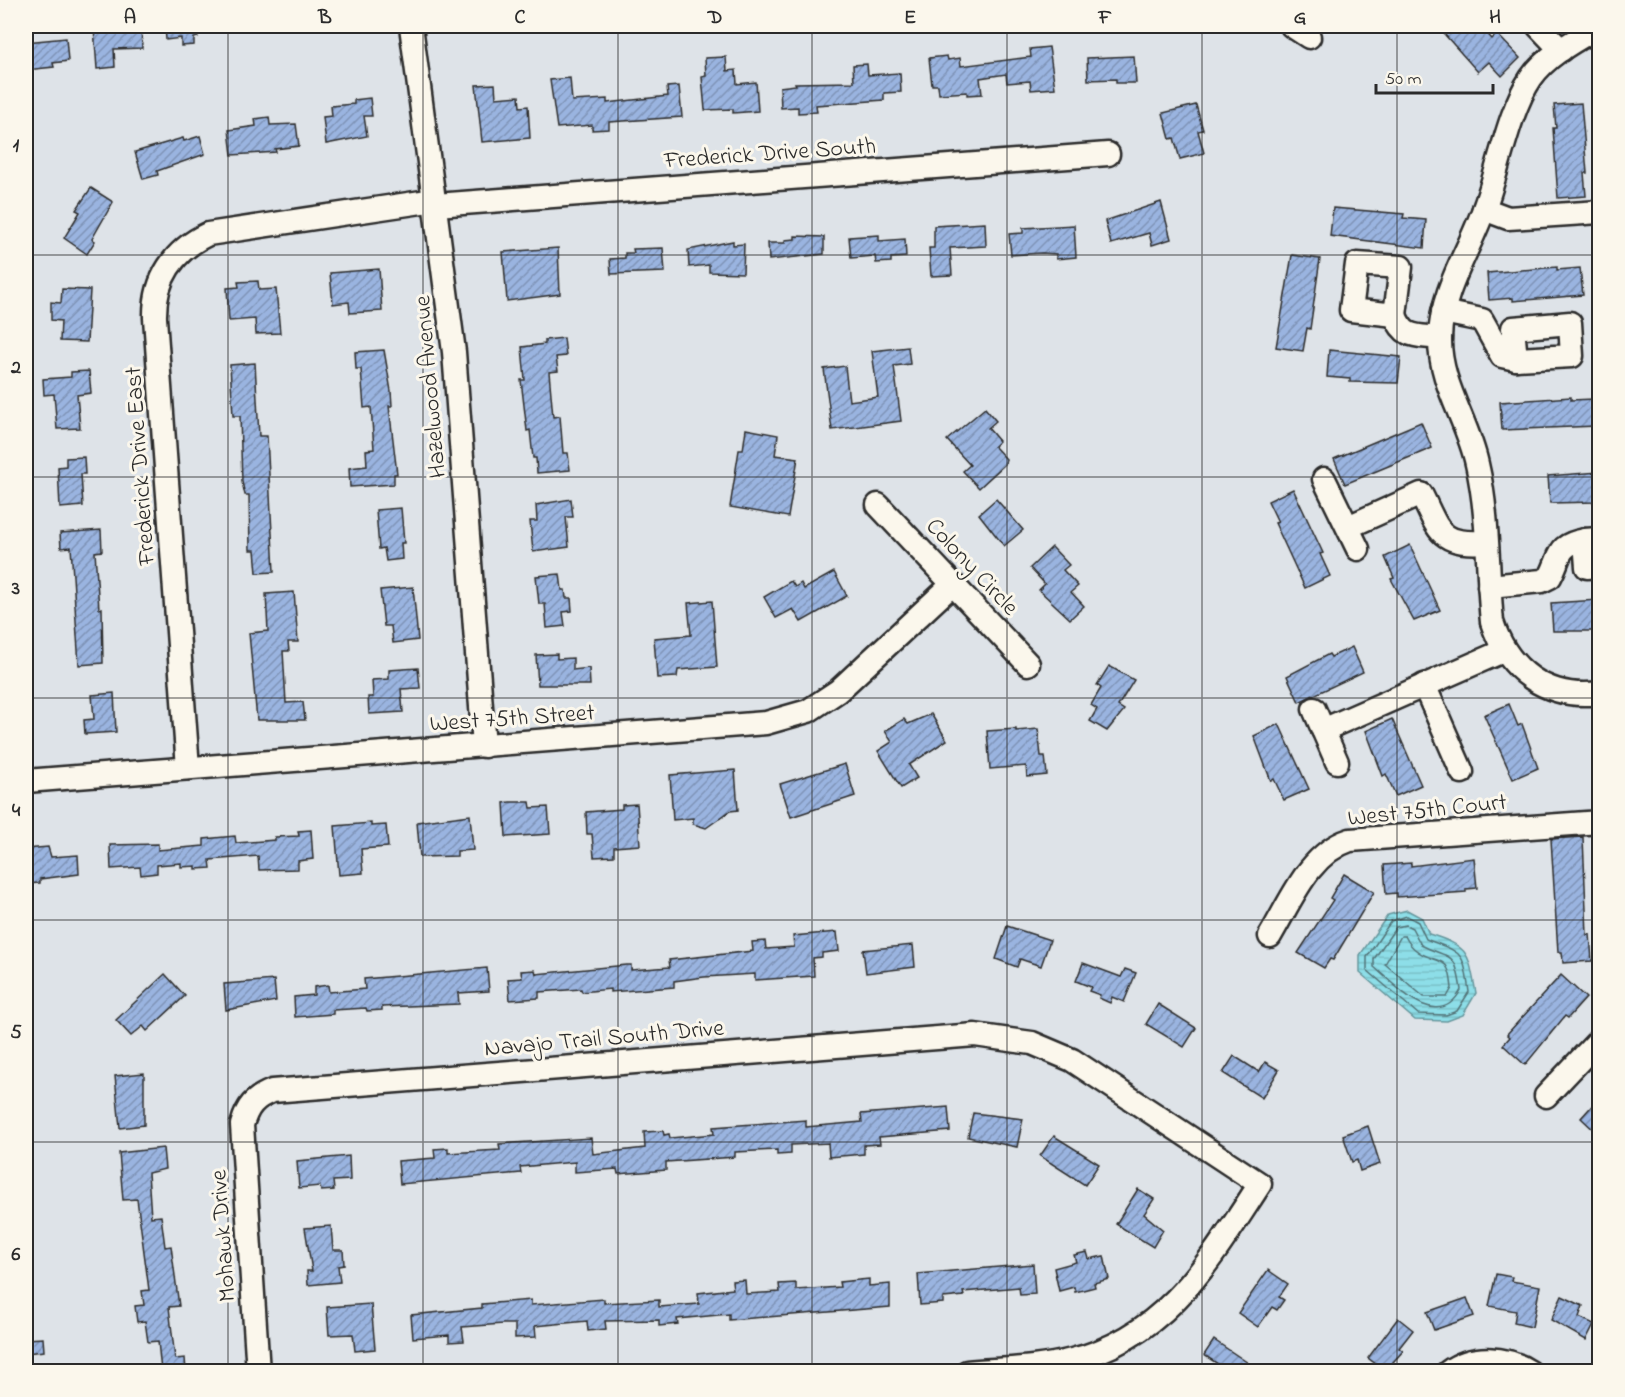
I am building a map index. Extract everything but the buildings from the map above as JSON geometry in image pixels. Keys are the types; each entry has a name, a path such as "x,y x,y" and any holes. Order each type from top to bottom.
{"street":[{"name":"Hazelwood Avenue","path":"411,26 454,352 484,746"},
{"path":"1538,26 1561,50"},
{"path":"1599,26 1561,50 1531,78 1517,103 1484,209 1452,280 1443,312 1440,338 1445,374 1470,435 1477,464 1492,622 1503,651 1522,673 1547,688 1576,695 1599,693"},
{"name":"Frederick Drive South","path":"259,225 436,202 1108,154"},
{"path":"1484,209 1508,218 1599,212"},
{"name":"Frederick Drive East","path":"188,768 156,299 165,270 186,247 208,234 259,225"},
{"path":"1443,312 1482,320 1502,356 1516,359"},
{"path":"1395,315 1400,328 1407,334 1440,338"},
{"path":"1324,479 1358,549"},
{"path":"1348,527 1421,494 1437,528 1446,538 1462,544 1485,542"},
{"name":"Colony Circle","path":"878,505 1028,664"},
{"path":"1489,586 1542,581 1550,577 1558,554 1564,546 1592,539 1587,567 1599,566"},
{"name":"West 75th Street","path":"26,781 766,723 794,716 838,691 953,584"},
{"path":"1323,730 1503,651"},
{"path":"1424,685 1462,772"},
{"path":"1314,709 1337,762"},
{"name":"West 75th Court","path":"1270,936 1315,863 1326,851 1340,843 1350,840 1599,822"},
{"name":"Navajo Trail South Drive","path":"254,1100 272,1091 961,1036 1011,1039 1032,1043 1072,1060 1260,1184 1204,1269 1181,1297 1147,1326 1078,1366"},
{"path":"1546,1096 1599,1039"},
{"name":"Mohawk Drive","path":"254,1100 246,1110 242,1125 258,1371"},
{"path":"1448,1371 1478,1359 1500,1359 1530,1371"},
{"path":"967,1371 1078,1366"}],"water":[{"path":"1407,910 1422,918 1429,934 1453,943 1465,953 1471,968 1476,993 1463,1015 1447,1021 1415,1020 1360,973 1360,955 1388,915"}]}
